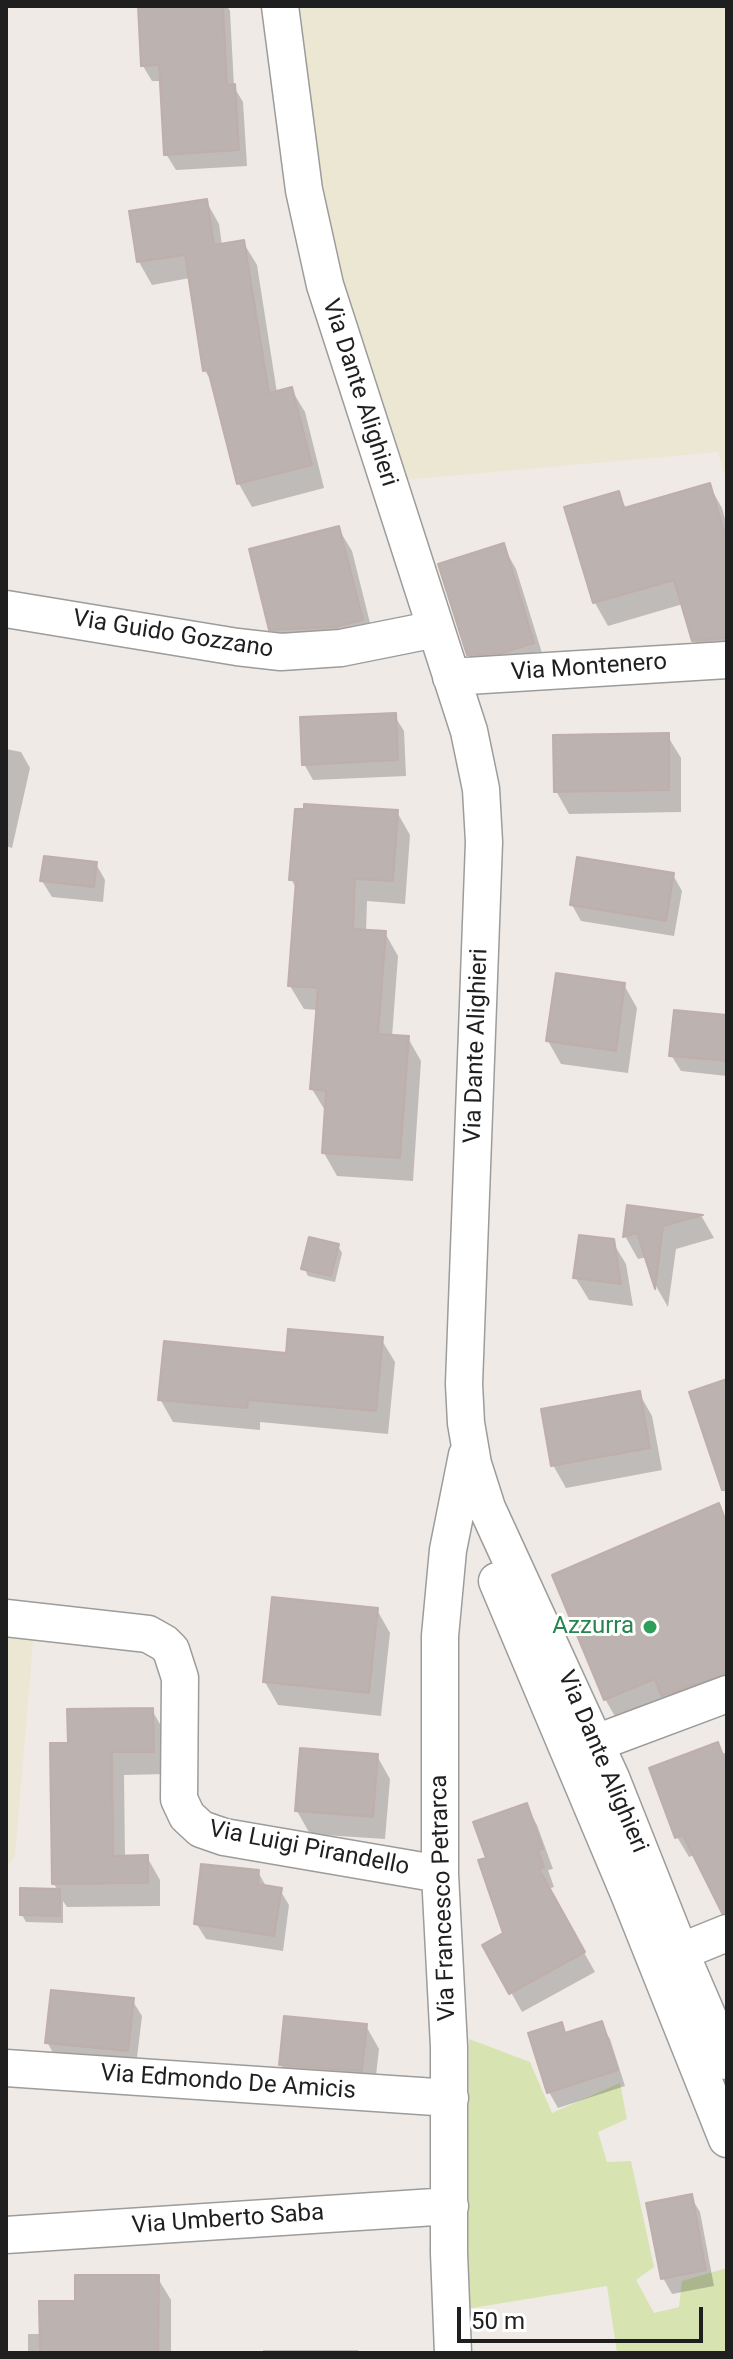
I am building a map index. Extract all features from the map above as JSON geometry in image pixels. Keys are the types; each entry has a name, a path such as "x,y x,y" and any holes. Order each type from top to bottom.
{"street":[{"name":"Via Dante Alighieri","path":"280,6 304,190 319,265 473,748 484,827 464,1384 469,1445 477,1483 596,1743 727,2061"},
{"name":"Via Guido Gozzano","path":"6,609 281,652 341,648 436,629"},
{"name":"Via Montenero","path":"451,677 727,660"},
{"name":"Via Francesco Petrarca","path":"453,2353 450,2098 440,1874 441,1621 448,1550 469,1445"},
{"path":"487,1508 494,1571 504,1600 629,1894 727,2139"},
{"name":"Via Luigi Pirandello","path":"6,1618 148,1634 171,1650 180,1678 179,1799 187,1816 201,1829 224,1837 440,1874"},
{"path":"596,1743 727,1694"},
{"path":"680,1952 727,1933"},
{"name":"Via Edmondo De Amicis","path":"6,2068 450,2098"},
{"name":"Via Umberto Saba","path":"6,2235 450,2206"}],"shaded area":[{"path":"291,6 727,6 727,482 718,452 404,480 318,212"},
{"path":"6,1630 34,1632 15,1856 6,1869"}],"green space":[{"path":"469,2039 530,2062 552,2113 620,2083 627,2119 598,2132 607,2162 631,2161 654,2267 636,2280 654,2313 679,2307 682,2281 727,2268 727,2353 617,2353 607,2286 466,2309"}],"building":[{"path":"138,6 223,6 227,85 235,84 239,150 164,155 159,65 141,66"},
{"path":"207,199 214,245 244,240 269,393 292,387 312,465 237,484 208,370 203,371 185,255 137,262 129,211"},
{"path":"710,483 727,542 727,638 692,641 674,580 593,603 564,507 619,491 624,508"},
{"path":"339,526 363,620 335,627 269,630 249,549"},
{"path":"504,543 534,643 502,653 467,655 438,564"},
{"path":"396,713 398,760 302,765 300,717"},
{"path":"669,733 669,790 554,792 553,735"},
{"path":"304,804 398,810 393,881 355,879 353,929 386,931 378,1034 409,1036 400,1158 322,1153 326,1091 310,1089 318,988 288,986 296,880 289,880 295,809 304,809"},
{"path":"44,856 97,862 94,887 40,881"},
{"path":"577,857 674,873 666,921 570,905"},
{"path":"556,973 625,983 616,1051 546,1041"},
{"path":"674,1010 727,1015 727,1061 669,1056"},
{"path":"627,1205 703,1215 663,1226 655,1289 637,1233 623,1237"},
{"path":"579,1235 614,1239 621,1284 573,1278"},
{"path":"309,1237 339,1244 331,1276 301,1269"},
{"path":"288,1329 383,1337 376,1411 248,1400 247,1408 158,1400 164,1341 286,1353"},
{"path":"727,1379 727,1490 722,1490 689,1392"},
{"path":"640,1391 650,1448 551,1466 541,1409"},
{"name":"Azzurra","path":"719,1503 727,1524 727,1674 661,1696 655,1679 604,1700 552,1575"},
{"path":"272,1597 378,1608 369,1693 263,1682"},
{"path":"153,1708 154,1752 112,1752 113,1856 148,1855 148,1883 52,1884 50,1743 68,1743 67,1709"},
{"path":"718,1742 727,1766 727,1912 722,1913 683,1835 675,1838 649,1768"},
{"path":"300,1748 378,1754 373,1817 295,1811"},
{"path":"527,1803 543,1849 538,1850 544,1867 539,1869 585,1952 509,1994 482,1945 503,1933 478,1860 486,1858 473,1822"},
{"path":"201,1864 259,1870 258,1884 282,1888 274,1936 194,1924"},
{"path":"20,1888 60,1889 60,1916 20,1915"},
{"path":"51,1990 134,1998 128,2051 45,2043"},
{"path":"284,2016 367,2024 362,2071 279,2065"},
{"path":"602,2021 618,2070 547,2093 528,2033 562,2022 565,2033"},
{"path":"692,2194 706,2270 661,2279 646,2203"},
{"path":"75,2275 159,2275 158,2353 40,2353 39,2301 75,2301"}],"place":[{"name":"Azzurra","path":"650,1627"}]}
